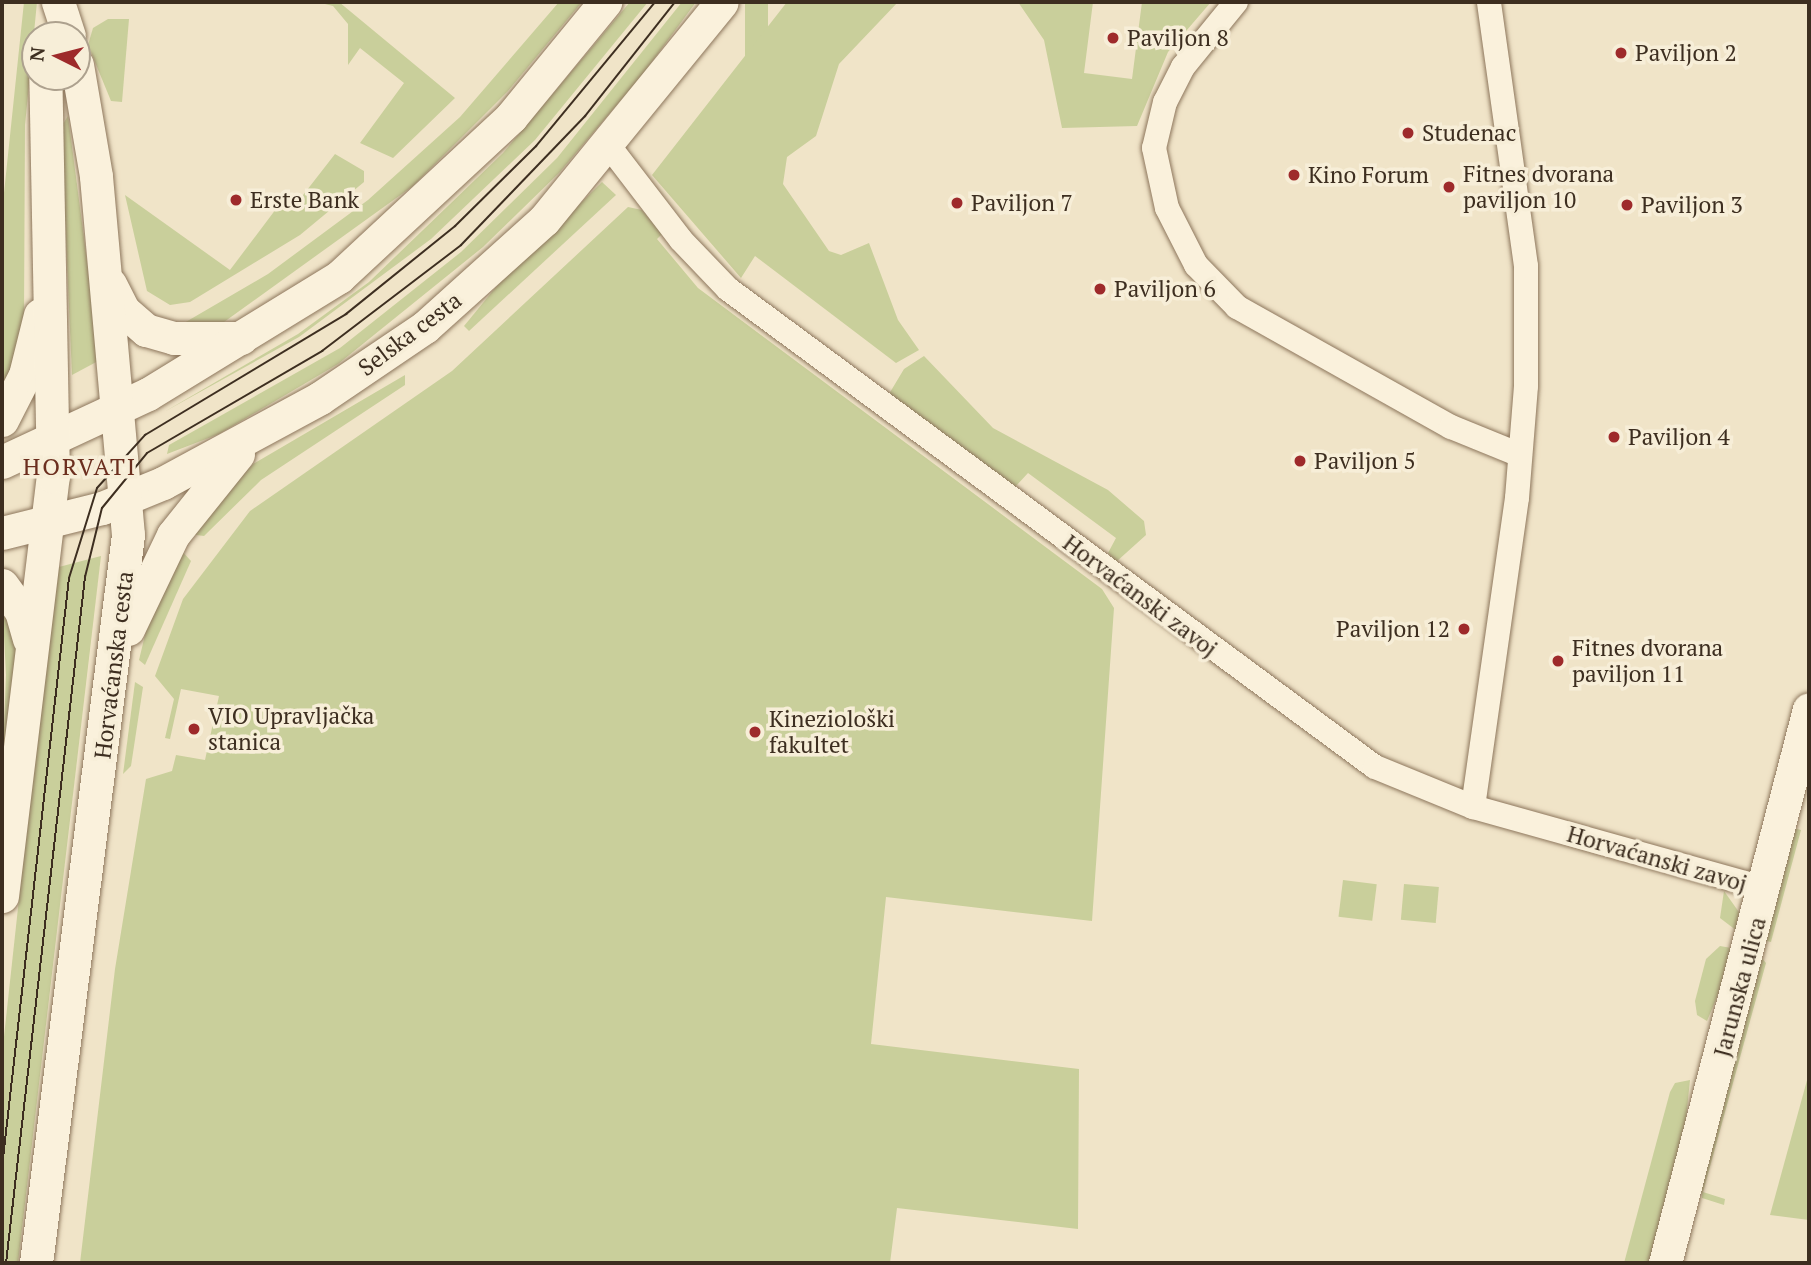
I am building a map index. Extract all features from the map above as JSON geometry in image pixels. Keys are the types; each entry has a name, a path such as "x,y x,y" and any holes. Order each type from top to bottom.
{"street":[{"path":"53,21 58,2"},
{"path":"58,2 64,21"},
{"path":"2,461 54,441 120,409 253,335 339,277 469,160 606,2"},
{"name":"Selska cesta","path":"2,533 128,499 261,430 425,327 544,220 609,146 722,2"},
{"path":"1236,2 1184,66 1165,102 1154,148 1167,208 1196,265 1237,307 1451,427 1520,455"},
{"path":"1473,807 1520,455 1526,266 1489,2"},
{"path":"2,896 47,523 54,441 45,91"},
{"name":"Horvaćanska cesta","path":"36,1263 114,663 128,499 105,268 81,91"},
{"name":"Horvaćanski zavoj","path":"609,146 676,235 728,289 1329,737 1403,781 1473,807 1766,889"},
{"path":"2,420 24,375 49,261"},
{"path":"105,268 116,300 146,330 190,340 253,335"},
{"path":"114,663 173,535 207,487 261,430"},
{"path":"2,585 21,611 31,644"},
{"name":"Jarunska ulica","path":"1665,1263 1766,889 1809,709"}],"green space":[{"path":"24,2 37,2 35,21 22,21"},
{"path":"317,2 339,2 455,98 393,158 360,143 404,83 360,48 348,65 348,24 333,6"},
{"path":"559,2 582,2 508,91 413,186 224,322 172,330 268,274 368,200 460,117"},
{"path":"630,2 648,2 535,140 431,239 299,337 164,412 298,334 369,282 503,153"},
{"path":"682,2 696,2 643,74 559,173 483,247 338,364 219,434 167,454 169,445 340,348 461,252 557,158"},
{"path":"745,2 768,2 768,201 745,201"},
{"path":"787,2 898,2 839,64 816,136 787,157 783,184 829,251 841,255 869,243 898,320 919,350 896,363 755,256 741,278 652,175"},
{"path":"1018,2 1093,2 1084,73 1132,79 1142,2 1211,2 1168,52 1137,126 1062,128 1044,40"},
{"path":"108,19 129,19 122,102 111,101 91,52 93,28"},
{"path":"21,31 21,91 28,91 25,125 24,319 2,401 2,212"},
{"path":"68,116 100,360 72,375 61,127"},
{"path":"335,154 364,171 364,182 300,235 190,302 170,305 147,291 125,195 230,270 288,193 300,199"},
{"path":"602,182 616,195 469,331 464,326 496,287"},
{"name":"Kineziološki fakultet","path":"628,207 642,210 662,234 657,239 698,288 1102,589 1114,608 1092,921 886,897 871,1044 1079,1069 1078,1229 897,1208 890,1263 80,1263 115,969 146,779 172,771 176,755 205,760 219,696 181,689 170,739 165,738 174,699 155,676 183,599 250,511 452,371"},
{"path":"924,356 993,428 1108,490 1144,521 1146,535 1116,562 1108,553 1116,538 1028,473 1015,487 889,394 904,369"},
{"path":"405,375 405,385 261,480 204,536 189,534 253,464"},
{"path":"180,549 191,561 145,665 139,660 151,610"},
{"path":"101,556 18,1263 2,1263 2,1055 55,568"},
{"path":"2,597 18,633 2,784 6,675"},
{"path":"135,682 143,687 131,766 123,774"},
{"path":"1793,828 1801,830 1771,942 1763,940"},
{"path":"1343,880 1377,884 1372,921 1338,917"},
{"path":"1404,884 1439,887 1436,923 1401,920"},
{"path":"1724,891 1741,915 1741,934 1720,918"},
{"path":"1720,946 1737,949 1707,1021 1697,1015 1695,1001 1706,959"},
{"path":"1761,957 1766,963 1703,1192 1725,1199 1724,1205 1702,1198 1701,1187"},
{"path":"1809,1073 1809,1220 1770,1215"},
{"path":"1690,1080 1684,1138 1653,1263 1624,1263 1670,1092 1675,1083"}],"tram line":[{"path":"2,1167 69,578 97,488 145,435 346,314 455,226 536,146 655,2"},
{"path":"6,1263 85,577 102,508 147,453 322,351 461,245 585,116 675,2"}],"place":[{"name":"Paviljon 8","path":"1113,38"},
{"name":"Paviljon 2","path":"1621,53"},
{"name":"Studenac","path":"1408,133"},
{"name":"Kino Forum","path":"1294,175"},
{"name":"Fitnes dvorana paviljon 10","path":"1449,187"},
{"name":"Erste Bank","path":"236,200"},
{"name":"Paviljon 7","path":"957,203"},
{"name":"Paviljon 3","path":"1627,205"},
{"name":"Paviljon 6","path":"1100,289"},
{"name":"Paviljon 4","path":"1614,437"},
{"name":"Paviljon 5","path":"1300,461"},
{"name":"Paviljon 12","path":"1464,629"},
{"name":"Fitnes dvorana paviljon 11","path":"1558,661"},
{"name":"VIO Upravljačka stanica","path":"194,729"},
{"name":"Kineziološki fakultet","path":"755,732"}],"district":[{"name":"HORVATI","path":"80,467"}]}
